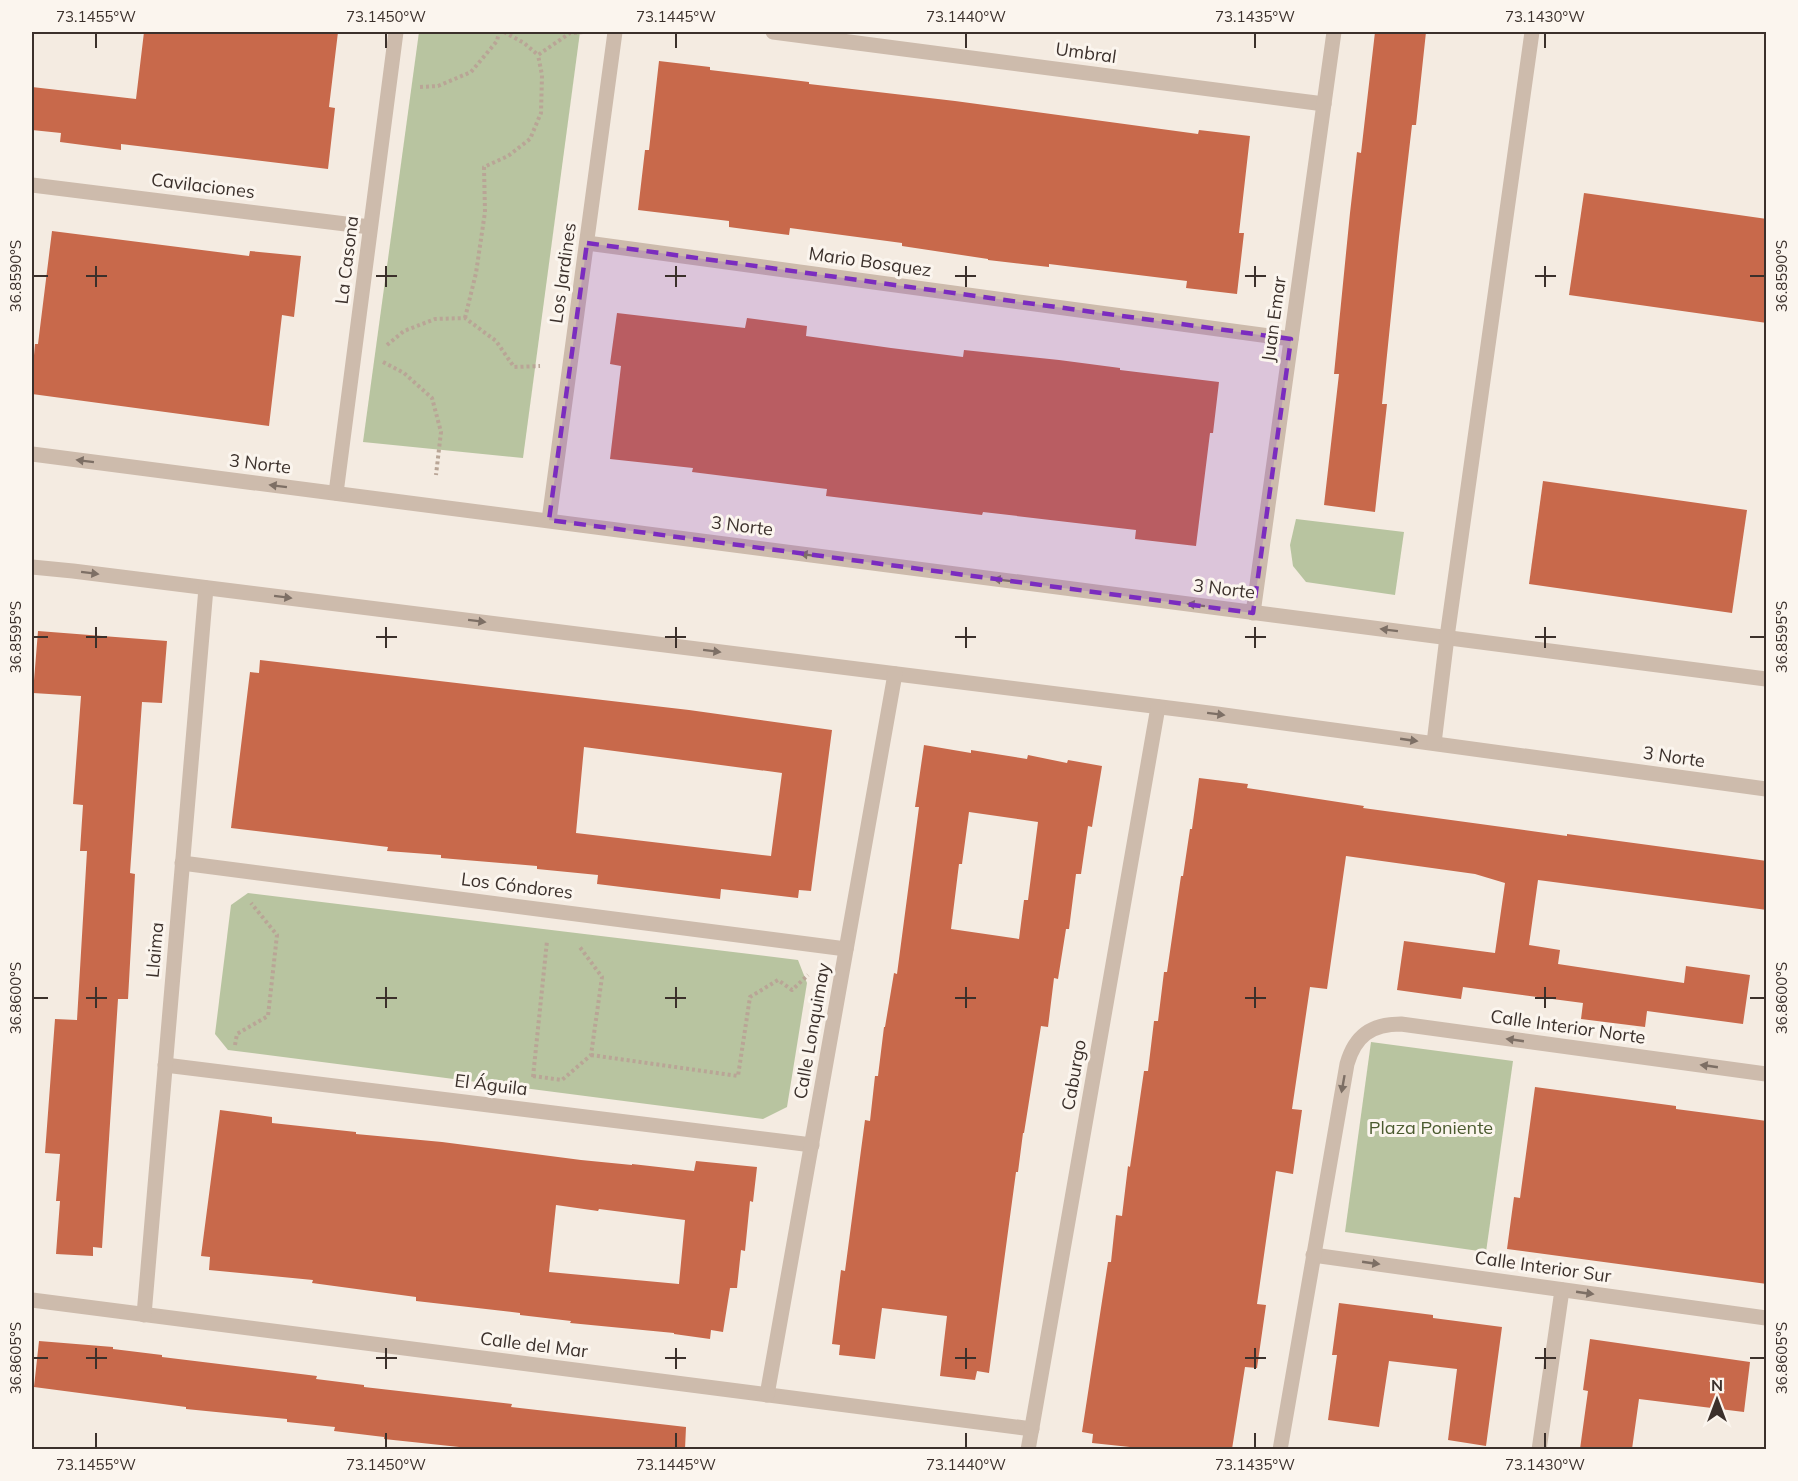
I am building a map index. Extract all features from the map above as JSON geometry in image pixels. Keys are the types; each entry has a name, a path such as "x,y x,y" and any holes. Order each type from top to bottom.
{"street":[{"name":"La Casona","path":"336,493 396,32"},
{"name":"Los Jardines","path":"549,520 615,32"},
{"name":"Umbral","path":"773,32 1324,104"},
{"name":"Juan Emar","path":"1253,613 1334,32"},
{"path":"1434,743 1532,32"},
{"name":"Cavilaciones","path":"32,184 370,227"},
{"name":"Mario Bosquez","path":"587,243 1291,339"},
{"name":"3 Norte","path":"32,454 1767,679"},
{"name":"3 Norte","path":"32,567 1158,707 1767,789"},
{"name":"Llaima","path":"144,1315 206,588"},
{"name":"Calle Lonquimay","path":"767,1395 895,674"},
{"name":"Caburgo","path":"1028,1449 1158,707"},
{"name":"Los Cóndores","path":"182,863 846,949"},
{"name":"Calle Interior Norte","path":"1313,1255 1350,1052 1366,1032 1377,1027 1401,1024 1767,1074"},
{"name":"El Águila","path":"165,1065 812,1145"},
{"path":"1280,1449 1313,1255"},
{"name":"Calle Interior Sur","path":"1313,1255 1767,1318"},
{"path":"1539,1449 1562,1290"},
{"name":"Calle del Mar","path":"32,1300 1032,1429"}],"path":[{"path":"389,85 421,88 438,86 471,72 497,41 499,32"},
{"path":"465,318 476,273 485,212 484,167 508,156 530,139 541,113 542,75 538,55 524,43 504,32"},
{"path":"538,55 570,33 584,32"},
{"path":"352,369 404,331 435,319 465,318 496,341 514,367 570,364"},
{"path":"370,357 385,362 404,373 432,398 441,432 434,506"},
{"path":"231,1073 237,1034 268,1016 277,935 250,903"},
{"path":"529,1109 551,910"},
{"path":"547,941 558,942"},
{"path":"533,1076 562,1080 591,1055 602,977 578,946"},
{"path":"591,1055 738,1076 750,997 778,980 792,990 814,969 820,946"}],"highlighted area":[{"path":"587,243 1291,339 1253,613 549,520"}],"green space":[{"path":"419,32 580,32 523,458 363,442"},
{"path":"1296,519 1404,532 1395,595 1306,582 1293,566 1290,545"},
{"path":"248,893 798,960 807,983 787,1107 763,1119 228,1050 215,1034 231,905"},
{"name":"Plaza Poniente","path":"1371,1042 1513,1061 1486,1252 1345,1232"}],"building":[{"path":"144,32 338,32 329,107 335,108 328,169 121,144 121,150 60,142 61,133 32,130 32,87 136,99"},
{"path":"1375,32 1426,32 1416,125 1412,125 1399,237 1382,404 1387,404 1375,512 1324,505 1339,374 1334,374 1350,213 1357,152 1361,153"},
{"path":"659,61 710,67 710,70 809,82 809,84 1198,134 1199,130 1250,136 1239,233 1244,233 1237,294 1186,288 1187,281 1049,264 1049,267 988,260 902,246 902,243 790,228 789,235 729,227 729,221 638,210 645,150 649,150"},
{"path":"1584,193 1767,219 1767,323 1569,295"},
{"path":"52,231 249,256 250,251 301,256 294,317 282,315 269,426 32,394 35,344 38,344"},
{"path":"617,313 745,328 747,318 807,326 806,336 891,348 963,357 964,350 1059,360 1219,382 1213,433 1210,433 1196,546 1135,539 1136,530 983,512 982,515 826,496 827,489 692,472 693,468 610,459 621,366 610,364"},
{"path":"1543,481 1747,510 1732,613 1529,584"},
{"path":"38,631 167,641 162,703 142,702 130,873 135,874 128,999 118,999 102,1248 93,1247 93,1256 56,1254 60,1201 56,1201 60,1154 45,1153 55,1019 77,1020 87,851 80,851 83,805 73,804 81,696 33,693"},
{"path":"260,660 689,710 832,730 811,891 799,890 798,898 721,889 720,899 597,884 598,875 537,869 537,866 441,858 441,855 387,851 388,847 231,828 250,672 259,673","holes":["584,747 782,773 771,856 576,833"]},
{"path":"924,745 971,753 971,750 1027,759 1028,755 1067,763 1068,760 1102,766 1092,827 1088,826 1081,874 1076,874 1069,929 1066,929 1058,979 1054,978 1048,1027 1041,1026 1018,1172 1016,1172 989,1373 977,1371 975,1380 940,1376 947,1316 882,1308 875,1359 839,1355 840,1345 832,1344 841,1270 845,1271 865,1120 870,1121 884,1027 894,973 897,974 919,807 915,807","holes":["969,812 1038,822 1028,900 1024,900 1019,939 951,929 959,864 962,864"]},
{"path":"1199,778 1248,784 1247,788 1364,806 1363,808 1767,861 1767,910 1538,880 1529,945 1560,950 1558,964 1684,983 1686,966 1750,975 1743,1024 1647,1011 1645,1027 1581,1019 1583,1003 1463,987 1461,999 1397,990 1404,941 1495,953 1505,883 1475,874 1346,856 1327,989 1310,987 1292,1109 1302,1110 1293,1174 1276,1171 1257,1304 1266,1305 1257,1368 1245,1367 1232,1449 1149,1449 1092,1443 1093,1434 1082,1432 1108,1262 1111,1262 1116,1215 1122,1216 1144,1071 1148,1071 1154,1021 1158,1021 1164,972 1167,972 1181,876 1183,876 1190,829 1192,829"},
{"path":"1535,1087 1767,1121 1767,1284 1507,1249 1514,1197 1520,1198"},
{"path":"220,1110 272,1117 272,1123 581,1160 694,1171 696,1161 757,1167 753,1202 750,1201 745,1251 741,1250 737,1288 730,1288 723,1332 711,1330 710,1339 674,1333 570,1323 571,1321 520,1315 520,1313 416,1301 416,1297 312,1283 313,1280 209,1270 210,1257 201,1256","holes":["556,1205 598,1211 599,1209 685,1220 679,1284 549,1272"]},
{"path":"1339,1303 1433,1315 1433,1318 1502,1327 1486,1446 1448,1440 1457,1369 1389,1361 1379,1427 1328,1420 1337,1355 1332,1355"},
{"path":"1590,1339 1750,1362 1744,1412 1639,1399 1632,1449 1580,1449 1588,1391 1583,1390"},
{"path":"39,1341 113,1347 113,1349 162,1355 162,1357 317,1376 316,1379 364,1385 364,1387 686,1427 685,1449 478,1449 384,1439 384,1437 334,1431 335,1427 287,1422 287,1419 186,1409 186,1407 34,1387"}]}
